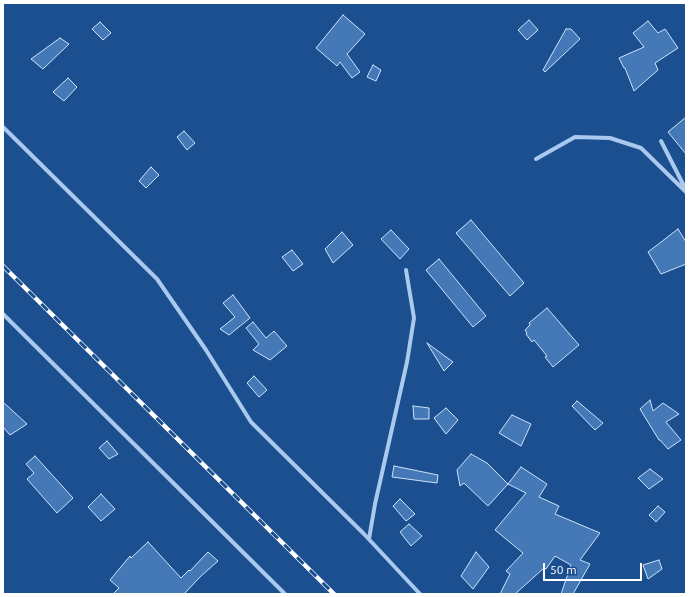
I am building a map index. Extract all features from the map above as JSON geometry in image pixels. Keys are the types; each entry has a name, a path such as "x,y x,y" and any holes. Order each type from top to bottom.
{"street":[{"path":"3,127 157,279 206,350 251,422 369,540 420,594"},
{"path":"536,159 575,137 610,138 641,148 686,191"},
{"path":"661,141 686,191"},
{"path":"369,540 375,504 407,362 414,318 406,270"},
{"path":"3,314 285,594"}],"building":[{"path":"343,15 365,34 347,54 360,72 352,78 340,62 337,66 316,48"},
{"path":"529,20 538,30 527,40 518,30"},
{"path":"648,21 658,33 665,29 678,48 655,63 658,70 634,91 625,68 619,58 644,47 633,33"},
{"path":"100,22 111,33 103,40 92,29"},
{"path":"566,29 571,29 580,39 545,72 543,70"},
{"path":"60,38 69,44 43,69 31,59"},
{"path":"373,65 381,70 376,81 367,77"},
{"path":"68,78 77,87 64,101 53,92"},
{"path":"686,117 686,154 668,132"},
{"path":"184,131 195,143 187,150 177,137"},
{"path":"151,167 159,175 146,188 139,181"},
{"path":"471,220 524,283 510,296 456,233"},
{"path":"678,229 686,242 686,264 661,274 648,252"},
{"path":"391,230 409,249 400,259 381,239"},
{"path":"342,232 353,245 333,263 325,249"},
{"path":"292,250 303,264 293,271 282,257"},
{"path":"439,259 486,316 473,327 426,270"},
{"path":"233,295 250,318 229,335 220,329 235,317 223,303"},
{"path":"547,308 579,345 553,367 545,357 547,356 534,340 532,342 525,330 530,325 529,323"},
{"path":"253,322 266,338 274,331 287,346 270,360 253,350 259,344 246,328"},
{"path":"427,343 453,362 444,371"},
{"path":"254,376 267,390 259,397 247,383"},
{"path":"650,400 653,411 663,403 679,414 666,422 681,440 668,449 659,440 640,409"},
{"path":"577,401 603,423 595,430 572,406"},
{"path":"3,402 27,424 10,435 3,427"},
{"path":"413,406 429,408 429,419 414,419"},
{"path":"446,408 458,420 446,434 434,418"},
{"path":"512,415 531,424 521,446 499,433"},
{"path":"107,441 118,454 109,459 99,448"},
{"path":"471,454 487,463 508,484 488,506 464,483 460,486 457,470"},
{"path":"35,456 73,498 57,513 27,479 34,473 26,464"},
{"path":"394,466 438,475 437,483 392,477"},
{"path":"521,467 547,484 539,497 559,506 555,514 600,533 580,560 590,564 573,594 561,594 571,565 555,556 546,569 544,568 515,594 500,594 510,574 506,571 523,553 495,530 526,493 508,484"},
{"path":"650,469 663,479 649,489 638,478"},
{"path":"101,494 115,509 101,521 88,507"},
{"path":"400,499 415,514 406,521 393,506"},
{"path":"658,506 665,512 656,522 649,515"},
{"path":"409,524 422,536 411,546 400,532"},
{"path":"148,542 181,578 189,570 190,571 208,552 218,561 184,594 113,594 119,588 110,580 130,556 131,558"},
{"path":"476,552 489,567 473,589 461,576"},
{"path":"659,560 662,569 648,579 643,565"}],"railway":[{"path":"3,266 334,594"}]}
